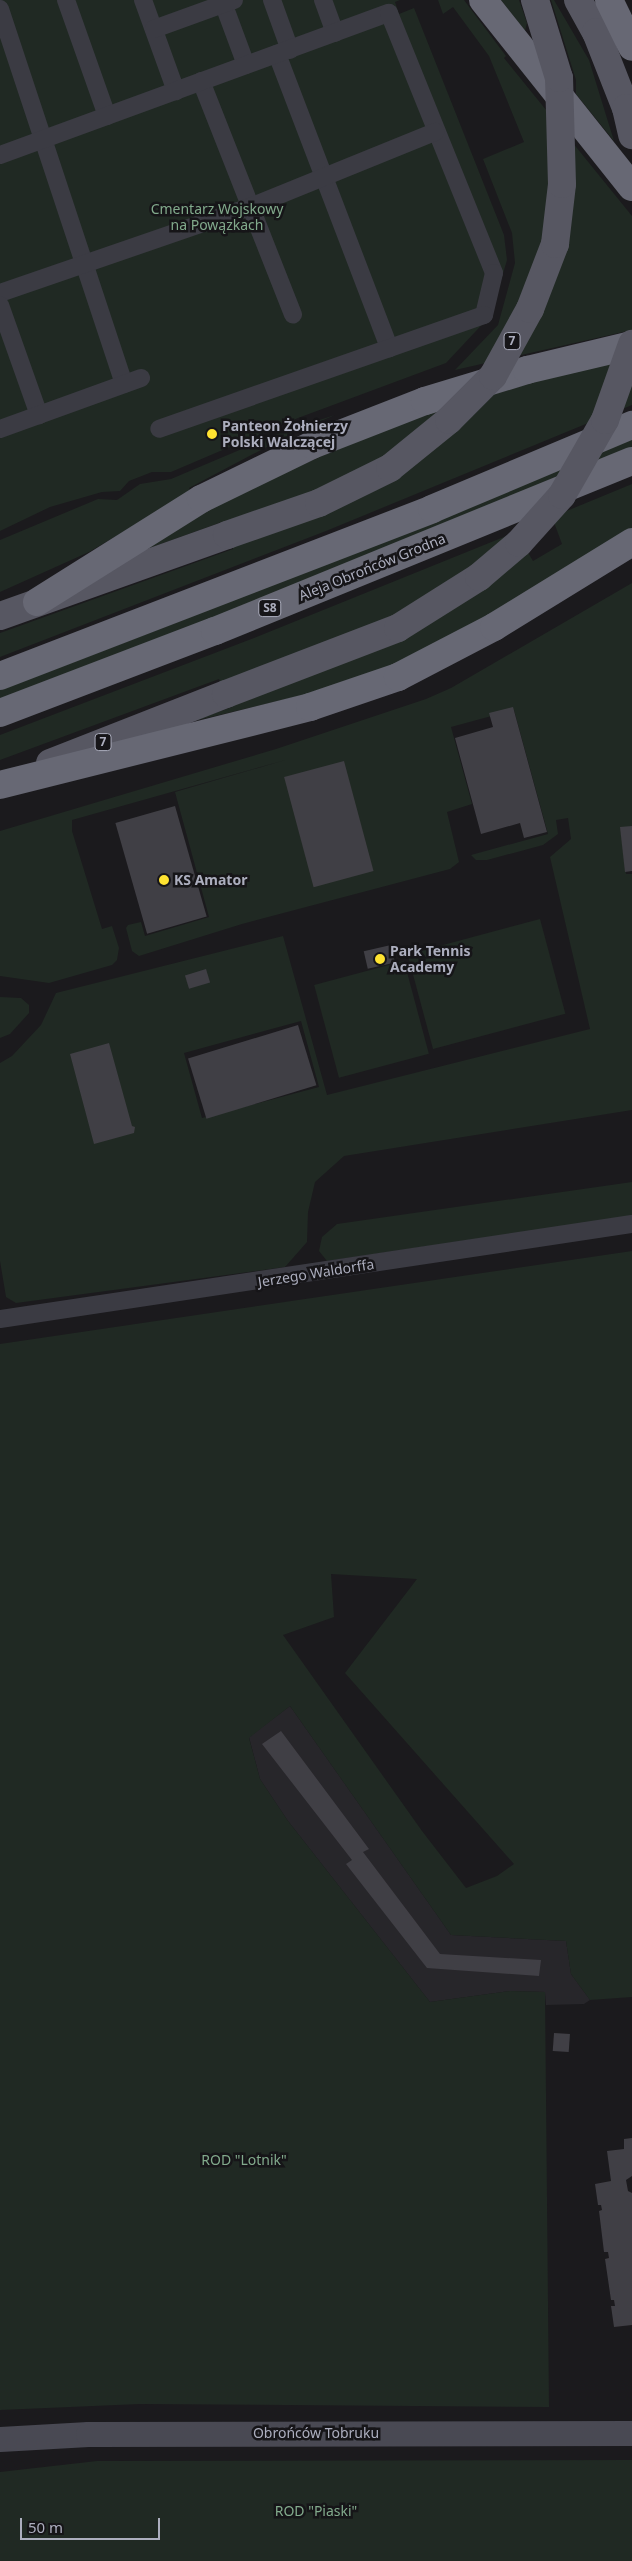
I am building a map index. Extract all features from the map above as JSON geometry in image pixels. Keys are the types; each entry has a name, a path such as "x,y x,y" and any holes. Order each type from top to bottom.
{"highway":[{"path":"483,0 632,187"},
{"path":"608,0 632,47"},
{"path":"37,602 201,499 312,445 425,401 527,370 632,345"},
{"name":"S8","path":"0,676 422,513 632,425"},
{"name":"Aleja Obrońców Grodna","path":"0,712 215,631 632,461"},
{"path":"0,784 310,707 398,677 494,627 632,542"}],"main road":[{"name":"7","path":"0,616 319,503 390,468 449,420 493,376 530,309 555,244 562,184 559,78 535,0"},
{"path":"578,0 596,32 616,83 632,135"},
{"name":"7","path":"0,784 398,628 438,606 493,566 519,543 562,495 605,420 632,345"}],"street":[{"path":"66,0 107,116"},
{"path":"143,0 176,91"},
{"path":"272,0 283,52 324,177 389,348"},
{"path":"323,0 335,33"},
{"path":"154,29 227,1 246,65"},
{"path":"0,9 124,384"},
{"path":"0,155 390,13 435,132 494,273 484,315 158,429"},
{"path":"201,81 293,315"},
{"path":"0,293 250,207 435,132"},
{"path":"0,305 39,415"},
{"path":"0,429 141,378"},
{"name":"Jerzego Waldorffa","path":"0,1319 632,1224"},
{"name":"Obrońców Tobruku","path":"0,2439 98,2434 632,2433"}],"shaded area":[{"path":"290,1706 451,1935 566,1941 571,1974 590,2000 584,2004 546,2005 545,1992 510,1991 430,2002 288,1821 260,1779 249,1737"}],"green space":[{"name":"Cmentarz Wojskowy na Powązkach","path":"0,0 400,0 395,2 399,14 414,8 504,235 507,260 491,315 446,363 298,418 171,472 152,472 129,481 120,491 102,492 50,507 0,531"},
{"path":"438,0 464,0 506,56 504,58 632,216 632,330 455,370 498,325 515,263 512,233 483,159 524,142 489,56 453,7 443,14"},
{"path":"501,0 519,0 527,23 525,31"},
{"path":"551,0 554,0 589,60 614,141 576,94 576,80"},
{"path":"632,353 632,405 326,531 0,657 0,633 233,549 222,522 119,559 210,506 322,456 421,416"},
{"path":"335,415 293,433 189,488 191,492 89,552 0,592 0,540 98,499 117,500 140,484 171,479 282,432"},
{"path":"632,439 632,449 369,559 0,701 0,690 168,626"},
{"path":"632,484 632,531 422,653 337,687 190,722 232,707 219,679 0,760 0,735 254,638 516,532 533,561 562,544 552,517"},
{"path":"632,583 632,830 622,831 626,874 632,874 632,1110 344,1156 315,1182 308,1212 307,1242 285,1267 16,1303 6,1297 0,1261 0,1063 12,1056 41,1025 56,993 283,936 327,1095 590,1029 550,857 571,839 568,818 556,820 558,834 543,845 487,860 476,860 471,855 548,834 514,710 451,727 472,804 447,812 459,862 450,869 242,924 139,956 132,951 126,928 128,925 141,922 145,936 209,917 175,792 289,759 72,820 72,831 102,929 112,926 119,948 117,960 112,965 49,983 0,976 0,831 276,749 426,699 451,688","holes":["301,1021 319,1087 202,1118 184,1053"]},
{"path":"540,919 565,1014 433,1049 408,954"},
{"path":"404,961 429,1054 339,1078 314,985"},
{"path":"0,997 21,998 29,1005 29,1013 10,1034 0,1038"},
{"path":"632,1182 632,1216 327,1261 319,1251 322,1237 337,1224"},
{"name":"ROD \"Lotnik\"","path":"632,1251 632,1997 590,2000 571,1974 566,1941 451,1935 290,1706 249,1738 260,1779 288,1821 430,2002 510,1991 545,1992 549,2407 140,2404 0,2410 0,1344","holes":["331,1574 417,1579 345,1673 514,1864 497,1876 466,1888 422,1831 283,1635 334,1617"]},
{"name":"ROD \"Piaski\"","path":"632,2460 632,2561 0,2561 0,2472 97,2461"}],"building":[{"path":"513,707 547,832 524,838 520,823 481,834 455,738 493,727 489,713"},
{"path":"344,761 374,871 314,887 284,777"},
{"path":"175,806 207,917 147,934 115,823"},
{"path":"632,826 632,871 625,872 620,827"},
{"path":"391,945 395,963 368,969 364,951"},
{"path":"206,969 210,982 189,989 185,975"},
{"path":"298,1025 316,1085 206,1119 188,1059"},
{"path":"109,1043 132,1126 135,1127 134,1133 94,1144 70,1054"},
{"path":"281,1731 369,1849 363,1852 440,1954 541,1960 539,1976 427,1968 346,1864 352,1860 262,1744"},
{"path":"554,2033 570,2034 569,2052 553,2051"},
{"path":"632,2138 632,2176 626,2180 628,2191 632,2193 632,2325 614,2327 611,2306 615,2306 614,2300 611,2300 605,2259 609,2258 608,2252 604,2252 599,2211 602,2210 601,2205 598,2205 595,2184 611,2181 607,2151 624,2149 624,2139"}],"place":[{"name":"Panteon Żołnierzy Polski Walczącej","path":"212,434"},
{"name":"KS Amator","path":"164,880"},
{"name":"Park Tennis Academy","path":"380,959"}]}
